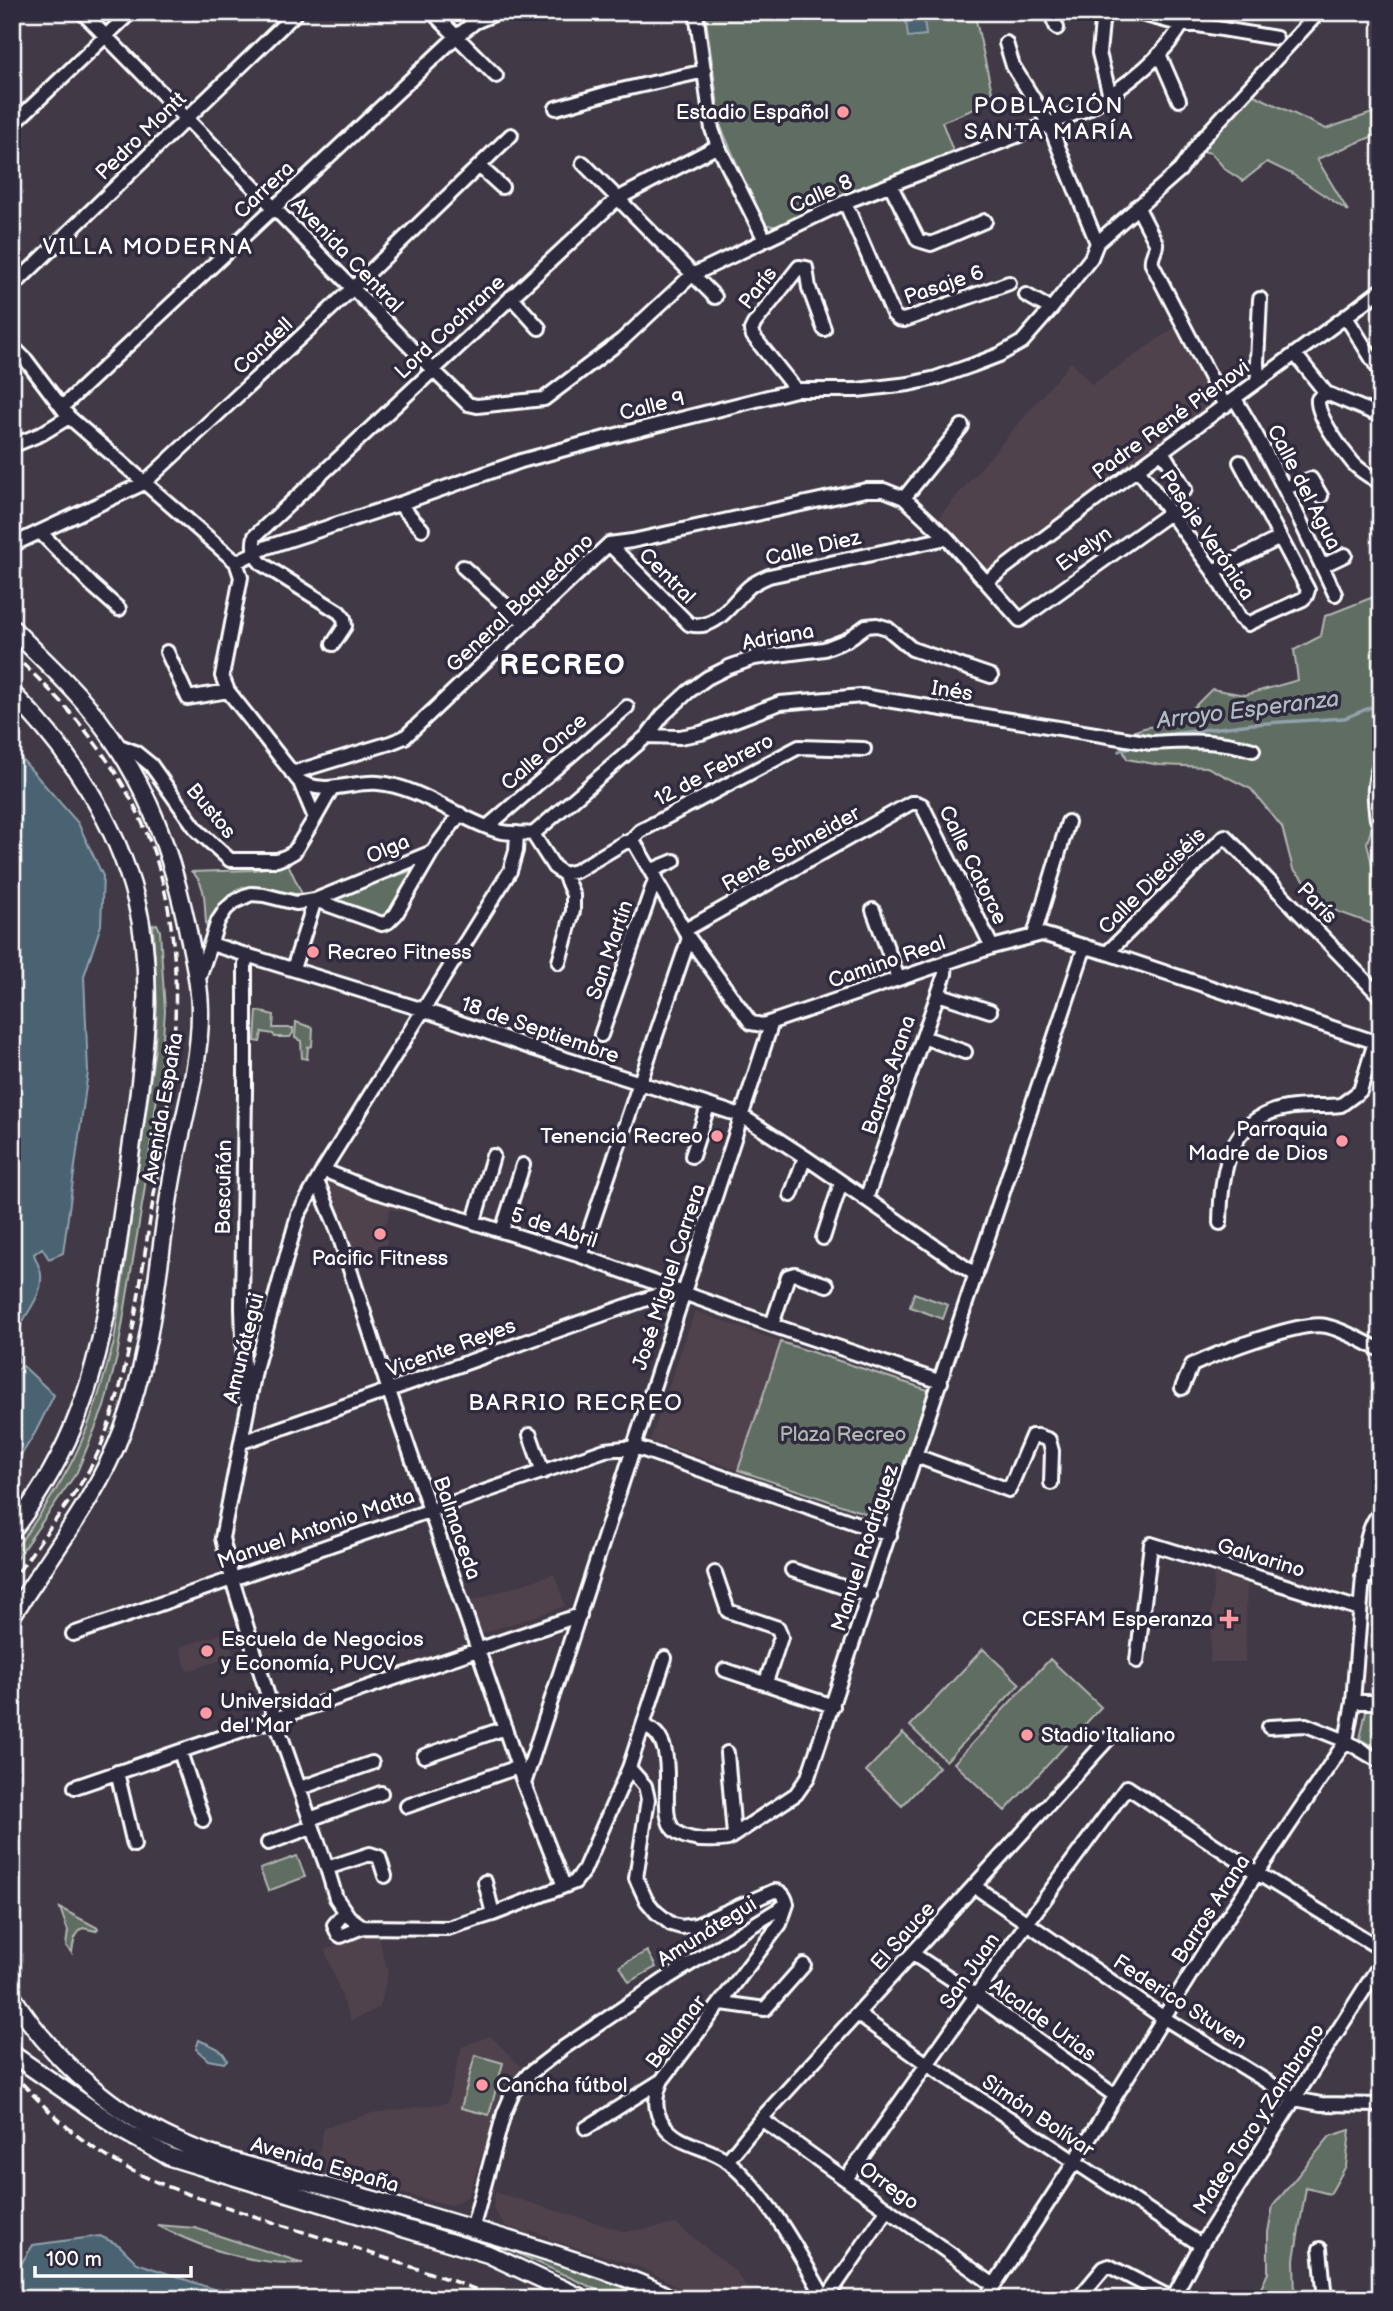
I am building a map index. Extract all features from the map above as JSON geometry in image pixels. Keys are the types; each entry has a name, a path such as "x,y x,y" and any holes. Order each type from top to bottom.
{"main road":[{"name":"Avenida España","path":"12,628 84,701 117,745 149,801 175,876 198,982 200,1013 198,1046 171,1182 151,1323 138,1386 103,1474 69,1533 12,1616"},
{"name":"Avenida España","path":"12,693 78,772 115,840 136,900 147,971 144,1044 135,1116 115,1261 97,1352 87,1391 63,1450 28,1510 12,1531"},
{"name":"Avenida España","path":"12,1996 40,2036 72,2070 115,2105 160,2133 245,2165 596,2268 672,2299"},
{"name":"Avenida España","path":"13,2054 125,2132 170,2157 488,2254 584,2299"}],"street":[{"name":"Avenida Central","path":"82,12 468,404"},
{"path":"12,125 131,12"},
{"name":"Pedro Montt","path":"12,287 297,12"},
{"path":"432,12 496,76"},
{"name":"Carrera","path":"12,446 41,434 66,412 273,207 457,36 475,22 499,12"},
{"path":"696,12 712,128 718,146 765,240"},
{"path":"1103,12 1099,53 1110,96"},
{"path":"1134,12 1185,18 1198,25 1276,38"},
{"name":"Calle 9","path":"254,552 521,461 608,437 796,390 857,390 909,384 936,378 999,355 1022,342 1091,258 1097,243 1180,170 1202,139 1319,12"},
{"path":"1052,13 1056,28"},
{"name":"Calle 8","path":"468,404 544,399 622,340 692,275 845,202 1087,109 1110,96 1159,54 1185,18"},
{"path":"1006,43 1013,66 1049,124 1097,243"},
{"path":"1159,54 1179,100"},
{"path":"556,108 705,71"},
{"name":"Condell","path":"12,545 144,483 353,288 510,135"},
{"name":"Lord Cochrane","path":"254,552 255,536 617,199 718,146"},
{"name":"París","path":"583,163 715,297"},
{"path":"479,166 502,187"},
{"path":"891,186 915,236 922,243 931,244 985,221"},
{"name":"Pasaje 6","path":"845,202 893,314 898,319 904,320 1009,283"},
{"name":"Calle del Agua","path":"1136,206 1156,243 1152,264 1230,402 1285,488 1335,594"},
{"name":"París","path":"796,390 751,330 799,267 806,268 808,272 809,288 824,329"},
{"name":"Padre René Pienovi","path":"986,582 1075,513 1381,290"},
{"path":"1026,295 1051,309"},
{"path":"511,297 539,328"},
{"path":"1258,380 1256,362 1260,299"},
{"path":"1346,317 1381,373"},
{"path":"12,346 66,412 236,562 241,577 222,676 228,691 295,777 315,818"},
{"path":"1296,354 1326,393 1381,416"},
{"path":"1326,393 1318,399 1317,407 1321,416 1353,463 1381,483"},
{"path":"962,426 904,498 947,538 986,582"},
{"path":"1162,451 1185,489"},
{"path":"1213,571 1280,538 1240,462"},
{"name":"Pasaje Verónica","path":"1138,469 1213,571 1245,623 1251,624 1308,593 1280,538"},
{"path":"1285,488 1311,479 1321,496"},
{"name":"General Baquedano","path":"295,777 405,737 609,544 876,489 891,491 904,498"},
{"path":"399,504 422,528"},
{"name":"Evelyn","path":"986,582 1020,620 1171,512"},
{"path":"40,532 119,609"},
{"name":"Calle Diez","path":"703,626 717,619 751,585 769,576 947,538"},
{"name":"Central","path":"609,544 689,624 703,626"},
{"path":"236,562 254,552 262,565 339,612 344,618 345,626 333,644"},
{"path":"1322,566 1345,555"},
{"path":"463,567 524,622"},
{"name":"Adriana","path":"533,834 648,736 663,715 688,692 707,678 754,657 824,649 846,640 866,626 877,625 887,628 912,649 991,676"},
{"path":"167,652 188,698 228,691"},
{"name":"Inés","path":"648,736 680,737 701,733 780,703 862,696 1151,743 1191,740 1229,743 1253,750"},
{"name":"Calle Once","path":"487,827 627,707"},
{"name":"Bustos","path":"117,745 135,752 150,765 197,830 230,860 276,860 294,852 332,788"},
{"name":"12 de Febrero","path":"630,841 640,831 799,747 864,749"},
{"path":"1377,819 1375,783 1381,762"},
{"path":"295,777 308,786 332,788 378,783 402,789 487,827 506,833 533,834 554,867 564,874 573,894 573,911 559,962"},
{"name":"René Schneider","path":"687,934 911,803 917,803"},
{"name":"Calle Catorce","path":"917,803 922,805 992,947"},
{"name":"Olga","path":"198,982 214,931 226,909 242,898 251,894 296,903 315,900 432,852 460,814"},
{"path":"1034,934 1068,822"},
{"name":"Amunátegui","path":"363,1927 345,1912 332,1888 275,1719 222,1538 256,1366 298,1215 320,1175 510,871 516,851 517,833"},
{"name":"París","path":"1225,836 1381,997"},
{"name":"Calle Dieciséis","path":"1107,953 1225,836"},
{"path":"564,874 576,871 625,842 637,844 687,934 751,1023 763,1025 772,1022"},
{"path":"293,969 315,900 382,924 388,922 396,914 432,852"},
{"path":"654,874 674,861"},
{"name":"San Martín","path":"601,1035 654,874"},
{"path":"873,911 898,978"},
{"path":"581,1256 687,934"},
{"name":"Camino Real","path":"772,1022 1034,934 1085,946 1378,1043"},
{"name":"18 de Septiembre","path":"211,944 424,1010 741,1116 976,1275"},
{"name":"Manuel Rodríguez","path":"643,1726 653,1729 662,1742 668,1782 668,1818 675,1832 692,1839 718,1841 734,1835 802,1788 834,1706 1085,946"},
{"name":"Bascuñán","path":"246,1420 242,1308 245,964 248,955"},
{"name":"Barros Arana","path":"866,1199 945,974 946,962"},
{"path":"938,994 990,1011"},
{"name":"José Miguel Carrera","path":"524,1784 635,1447 679,1292 772,1022"},
{"path":"923,1037 965,1052"},
{"path":"1220,1223 1226,1165 1242,1132 1269,1112 1289,1107 1341,1105 1348,1101 1360,1091 1378,1043"},
{"path":"692,1156 708,1106"},
{"path":"474,1221 493,1156"},
{"path":"791,1195 805,1157"},
{"path":"502,1231 523,1165"},
{"name":"5 de Abril","path":"320,1175 581,1256 941,1382"},
{"name":"Balmaceda","path":"320,1175 389,1391 524,1784 564,1886"},
{"path":"823,1238 841,1183"},
{"path":"772,1325 788,1276 795,1274 827,1284"},
{"name":"Vicente Reyes","path":"242,1442 679,1292"},
{"path":"1182,1388 1192,1365 1301,1326 1325,1325 1381,1350"},
{"path":"530,1434 543,1472"},
{"path":"916,1456 1009,1490 1032,1436 1038,1436 1049,1440 1052,1451 1051,1483"},
{"name":"Manuel Antonio Matta","path":"73,1634 605,1450 635,1447 890,1535"},
{"name":"Barros Arana","path":"985,2299 1257,1873 1346,1741 1353,1702 1367,1538 1381,1511"},
{"name":"Galvarino","path":"1137,1661 1151,1544 1360,1609"},
{"path":"792,1570 870,1596"},
{"path":"715,1573 728,1611 778,1628 780,1632 781,1637 766,1682"},
{"path":"1362,1576 1381,1576"},
{"path":"75,1787 580,1615"},
{"path":"629,1768 665,1658"},
{"path":"724,1670 834,1706"},
{"path":"1353,1702 1381,1702"},
{"path":"1269,1727 1306,1726 1346,1741 1381,1762"},
{"path":"424,1756 505,1728"},
{"name":"El Sauce","path":"727,2161 761,2119 1109,1738"},
{"path":"180,1752 203,1820"},
{"path":"727,1753 734,1835"},
{"path":"300,1788 372,1763"},
{"path":"407,1806 519,1767"},
{"name":"Amunátegui","path":"345,1912 334,1925 341,1936 363,1927 447,1928 493,1914 575,1882 584,1870 629,1768 645,1786 648,1798 636,1878 646,1900 656,1912 671,1924 681,1927 696,1925 774,1891 785,1896 787,1904 669,1977 541,2063 529,2074 513,2092 504,2113 472,2230"},
{"path":"117,1772 134,1845"},
{"name":"San Juan","path":"846,2179 1127,1787 1257,1873"},
{"path":"268,1843 381,1793"},
{"path":"327,1868 370,1854 379,1857 385,1876"},
{"path":"1257,1873 1381,1949"},
{"path":"485,1882 493,1914"},
{"name":"Federico Stuven","path":"974,1886 1164,2018 1296,2099 1321,2104 1381,2105"},
{"name":"Bellamar","path":"787,1904 780,1923 662,2080 656,2093 656,2106 665,2127 681,2139 727,2161 754,2190 783,2227 826,2299"},
{"name":"Alcalde Urias","path":"913,1954 977,1996 1114,2095"},
{"name":"Mateo Toro y Zambrano","path":"1172,2298 1201,2245 1381,1963"},
{"path":"722,2003 765,2009 804,1965"},
{"name":"Simón Bolívar","path":"857,2014 926,2064 1201,2245"},
{"path":"586,2128 662,2080"},
{"name":"Orrego","path":"761,2119 994,2285"},
{"path":"826,2299 888,2209"},
{"path":"1320,2249 1325,2299"},
{"path":"1078,2299 1104,2268 1109,2266 1172,2298"}],"shaded area":[{"path":"1177,326 1222,402 989,569 940,516 1071,362 1092,385"},
{"path":"329,1180 403,1203 403,1212 390,1209 383,1234 387,1241 382,1262 351,1271 326,1195"},
{"path":"695,1311 781,1342 738,1470 650,1441"},
{"name":"CESFAM Esperanza","path":"1214,1568 1247,1577 1245,1662 1210,1662"},
{"path":"554,1574 565,1606 481,1634 471,1601"},
{"name":"Escuela de Negocios y Economía, PUCV","path":"227,1632 234,1656 187,1671 180,1647"},
{"path":"358,1936 378,1936 388,1972 380,2007 351,2021 325,1950"},
{"path":"490,2036 521,2067 498,2100 468,2196 451,2205 315,2173 324,2128 372,2113 447,2103 462,2047"},
{"path":"495,2192 626,2232 676,2224 733,2269 756,2299 697,2299 667,2280 635,2265 548,2239 548,2236 531,2231 529,2234 506,2226 493,2209"}],"green space":[{"name":"Estadio Español","path":"705,12 983,12 975,16 994,101 942,122 953,151 777,227 763,224 721,127"},
{"path":"1250,93 1326,129 1381,110 1381,133 1317,159 1348,211 1292,174 1267,162 1243,181 1226,170 1211,153 1197,150"},
{"path":"1381,594 1381,798 1367,843 1373,869 1381,879 1381,927 1336,911 1293,869 1282,827 1251,789 1207,767 1160,765 1127,759 1117,737 1180,721 1212,689 1245,695 1298,680 1294,650 1321,636 1325,616"},
{"path":"288,864 302,894 255,886 237,890 228,896 214,922 207,929 203,891 192,872 254,870"},
{"path":"417,869 396,904 385,914 368,915 330,902 332,897"},
{"path":"157,924 160,931 165,1011 160,1075 117,1357 104,1407 77,1472 12,1565 12,1553 48,1503 84,1436 114,1342 155,1048 157,1003 153,925"},
{"path":"257,1011 274,1015 273,1028 293,1028 293,1033 290,1037 275,1037 262,1032 260,1042 255,1041"},
{"path":"296,1022 313,1028 312,1046 308,1047 307,1059 302,1058 301,1041 295,1038"},
{"path":"914,1293 948,1305 943,1319 910,1307"},
{"name":"Plaza Recreo","path":"781,1342 931,1391 888,1521 738,1470"},
{"path":"983,1649 1020,1684 946,1761 910,1726"},
{"name":"Stadio Italiano","path":"1050,1659 1101,1707 1005,1811 954,1763"},
{"path":"1367,1706 1381,1707 1381,1751 1360,1739"},
{"path":"903,1733 939,1767 902,1806 866,1771"},
{"path":"297,1856 305,1877 268,1891 260,1869"},
{"path":"60,1908 98,1928 96,1931 83,1928 75,1939 72,1953 66,1946 68,1931"},
{"path":"647,1951 656,1967 629,1982 620,1966"},
{"name":"Cancha fútbol","path":"475,2055 503,2063 489,2115 461,2108"},
{"path":"1350,2130 1346,2166 1330,2194 1306,2188 1294,2259 1295,2299 1256,2299 1268,2273 1268,2232 1273,2206 1330,2136"},
{"path":"157,2225 195,2228 303,2263 265,2261 228,2254"},
{"path":"509,2247 613,2281 648,2299 617,2299 508,2249"}],"water":[{"path":"905,12 923,12 926,35 908,37"},
{"path":"12,751 78,823 103,876 101,925 84,976 88,1072 63,1253 49,1259 42,1248 34,1254 41,1273 40,1287 17,1336 19,1361 12,1366"},
{"path":"23,1366 54,1395 12,1470 12,1371"},
{"path":"199,2040 219,2050 227,2060 224,2063 208,2060 196,2049"},
{"path":"100,2236 119,2245 137,2263 242,2299 12,2299 12,2278 33,2245"}],"waterway":[{"name":"Arroyo Esperanza","path":"1153,738 1252,724 1345,718 1381,703"},
{"name":"Arroyo Esperanza","path":"1119,751 1136,744"}],"railway":[{"path":"12,654 53,693 90,736 107,759 135,808 163,882 172,930 175,980 171,1079 136,1309 119,1390 102,1443 90,1468 12,1580"},
{"path":"12,2072 42,2104 75,2133 98,2151 136,2173 197,2197 501,2299"}],"place":[{"name":"Estadio Español","path":"843,112"},
{"name":"Recreo Fitness","path":"313,952"},
{"name":"Tenencia Recreo","path":"717,1136"},
{"name":"Parroquia Madre de Dios","path":"1342,1141"},
{"name":"Pacific Fitness","path":"380,1234"},
{"name":"CESFAM Esperanza","path":"1229,1619"},
{"name":"Escuela de Negocios y Economía, PUCV","path":"207,1651"},
{"name":"Universidad del Mar","path":"206,1713"},
{"name":"Stadio Italiano","path":"1027,1735"},
{"name":"Cancha fútbol","path":"482,2085"}],"district":[{"name":"POBLACIÓN SANTA MARÍA","path":"1049,119"},
{"name":"VILLA MODERNA","path":"148,247"},
{"name":"RECREO","path":"563,665"},
{"name":"BARRIO RECREO","path":"576,1403"}]}
